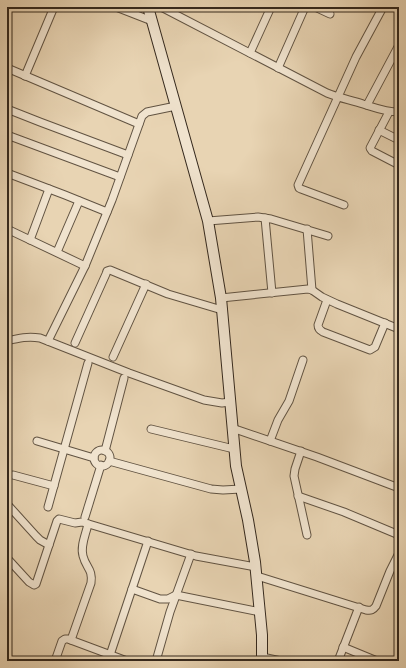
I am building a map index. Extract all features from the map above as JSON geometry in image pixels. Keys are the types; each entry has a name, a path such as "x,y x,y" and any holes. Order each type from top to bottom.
{"street":[{"path":"25,76 54,7"},
{"path":"116,7 152,21"},
{"path":"148,7 208,222 221,298 236,466 248,520 256,571 260,612 262,659 281,661"},
{"path":"161,7 338,98 389,112 399,112"},
{"path":"250,53 271,7"},
{"path":"278,68 305,7"},
{"path":"315,7 330,14"},
{"path":"344,205 301,189 298,185 356,57 383,7"},
{"path":"367,105 399,46"},
{"path":"7,68 139,124"},
{"path":"48,341 85,266 107,212 142,116 144,114 176,106"},
{"path":"7,109 128,155"},
{"path":"389,112 370,145 370,149 399,165"},
{"path":"379,130 399,140"},
{"path":"7,135 120,177"},
{"path":"7,173 107,212"},
{"path":"30,240 49,189"},
{"path":"57,252 79,201"},
{"path":"265,218 272,293"},
{"path":"208,222 271,218 328,236"},
{"path":"7,229 85,266"},
{"path":"307,229 312,290"},
{"path":"75,343 107,271 110,270 168,294 222,310"},
{"path":"113,357 146,284"},
{"path":"221,298 308,289 327,300 399,329"},
{"path":"327,300 318,325 318,328 323,332 370,350 375,347 385,323"},
{"path":"7,341 23,337 32,337 48,341 128,373 204,400 230,402"},
{"path":"270,441 278,420 289,401 302,360"},
{"path":"48,507 88,363"},
{"path":"105,451 124,378"},
{"path":"232,428 300,451 399,488"},
{"path":"151,429 234,449"},
{"path":"37,441 94,458 97,463 101,465"},
{"path":"94,458 100,450 105,451 110,456 109,461"},
{"path":"300,451 294,476 307,535"},
{"path":"109,461 211,489 241,490"},
{"path":"101,465 106,464 109,461"},
{"path":"84,517 101,465"},
{"path":"13,475 54,486"},
{"path":"298,496 344,512 399,535"},
{"path":"7,504 40,540 49,545"},
{"path":"7,558 29,582 36,584 58,520 60,519 75,523 82,522 148,542 256,571 369,610 374,609 390,571 397,562 399,553"},
{"path":"72,640 91,583 92,575 83,556 83,545 88,524"},
{"path":"110,655 148,542"},
{"path":"156,661 170,612 191,554"},
{"path":"132,589 160,599 168,599 176,595 260,612"},
{"path":"338,661 359,607"},
{"path":"55,661 62,641 65,639 72,640 127,661"},
{"path":"344,647 377,661"}]}
